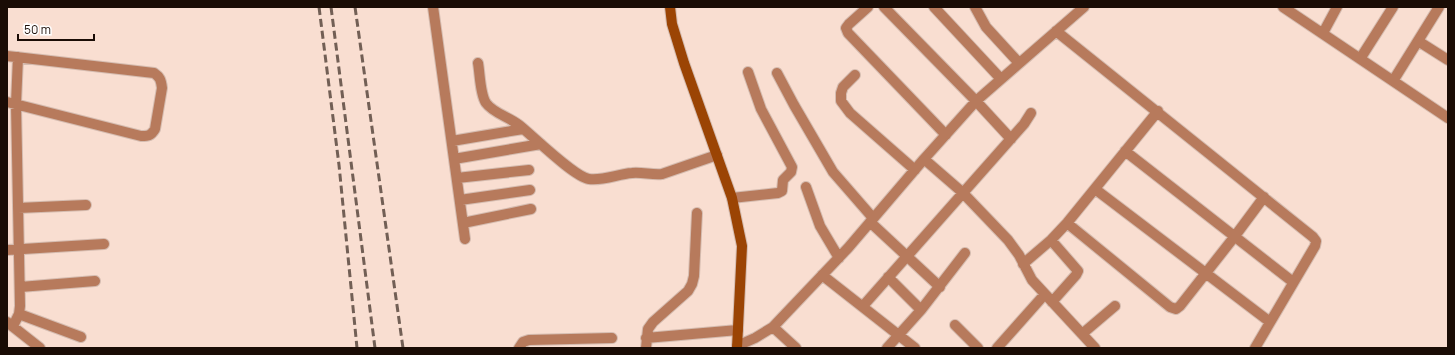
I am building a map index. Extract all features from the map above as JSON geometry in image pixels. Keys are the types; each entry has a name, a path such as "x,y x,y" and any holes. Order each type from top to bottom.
{"main road":[{"path":"670,7 672,24 684,63 732,198 742,246 737,347"}],"street":[{"path":"433,7 466,239"},
{"path":"868,7 848,24 846,28 848,33 946,135"},
{"path":"884,7 1011,139"},
{"path":"934,7 1001,79"},
{"path":"975,7 986,27 1019,63"},
{"path":"737,347 773,327 839,258 976,101 1084,7"},
{"path":"1283,7 1448,118"},
{"path":"1322,34 1337,7"},
{"path":"1360,59 1393,7"},
{"path":"1393,81 1439,7"},
{"path":"1443,7 1448,10"},
{"path":"1056,31 1314,237 1316,242 1254,348"},
{"path":"1418,41 1448,60"},
{"path":"7,56 154,73 159,76 162,81 155,129 152,134 148,136 141,136 12,103"},
{"path":"18,57 12,103 18,208 20,306 19,314 10,324 40,348"},
{"path":"478,63 483,97 486,103 523,129 572,170 584,178 596,179 637,173 655,175 670,172 717,155"},
{"path":"732,198 778,193 782,191 783,180 791,172 792,167 767,123 748,72"},
{"path":"777,73 816,146 833,172 871,220 906,256 940,287"},
{"path":"855,75 843,87 840,93 840,101 854,117 915,170"},
{"path":"1023,264 1051,240 1067,223 1158,111"},
{"path":"863,306 962,192 1011,139 1031,113"},
{"path":"452,140 523,129"},
{"path":"454,160 541,144"},
{"path":"1125,151 1293,282"},
{"path":"924,159 962,192 1008,240 1019,255 1032,280 1095,348"},
{"path":"457,178 529,170"},
{"path":"806,187 820,226 839,258"},
{"path":"1095,188 1270,322"},
{"path":"460,200 530,190"},
{"path":"1067,223 1170,307 1176,309 1206,274 1264,197"},
{"path":"18,208 86,205"},
{"path":"463,223 530,209"},
{"path":"696,213 694,276 692,284 688,291 653,322 648,329 646,343 738,330"},
{"path":"997,348 1048,298 1076,275 1078,271 1051,240"},
{"path":"7,250 104,244"},
{"path":"887,348 922,310 965,253"},
{"path":"822,275 900,335 914,348"},
{"path":"888,277 922,310"},
{"path":"20,287 95,282"},
{"path":"1082,334 1115,306"},
{"path":"19,314 81,337"},
{"path":"955,325 978,348"},
{"path":"773,327 796,348"},
{"path":"519,348 523,342 529,340 612,338"}],"railway":[{"path":"319,7 339,165 357,348"},
{"path":"331,7 375,348"},
{"path":"355,7 403,348"}]}
